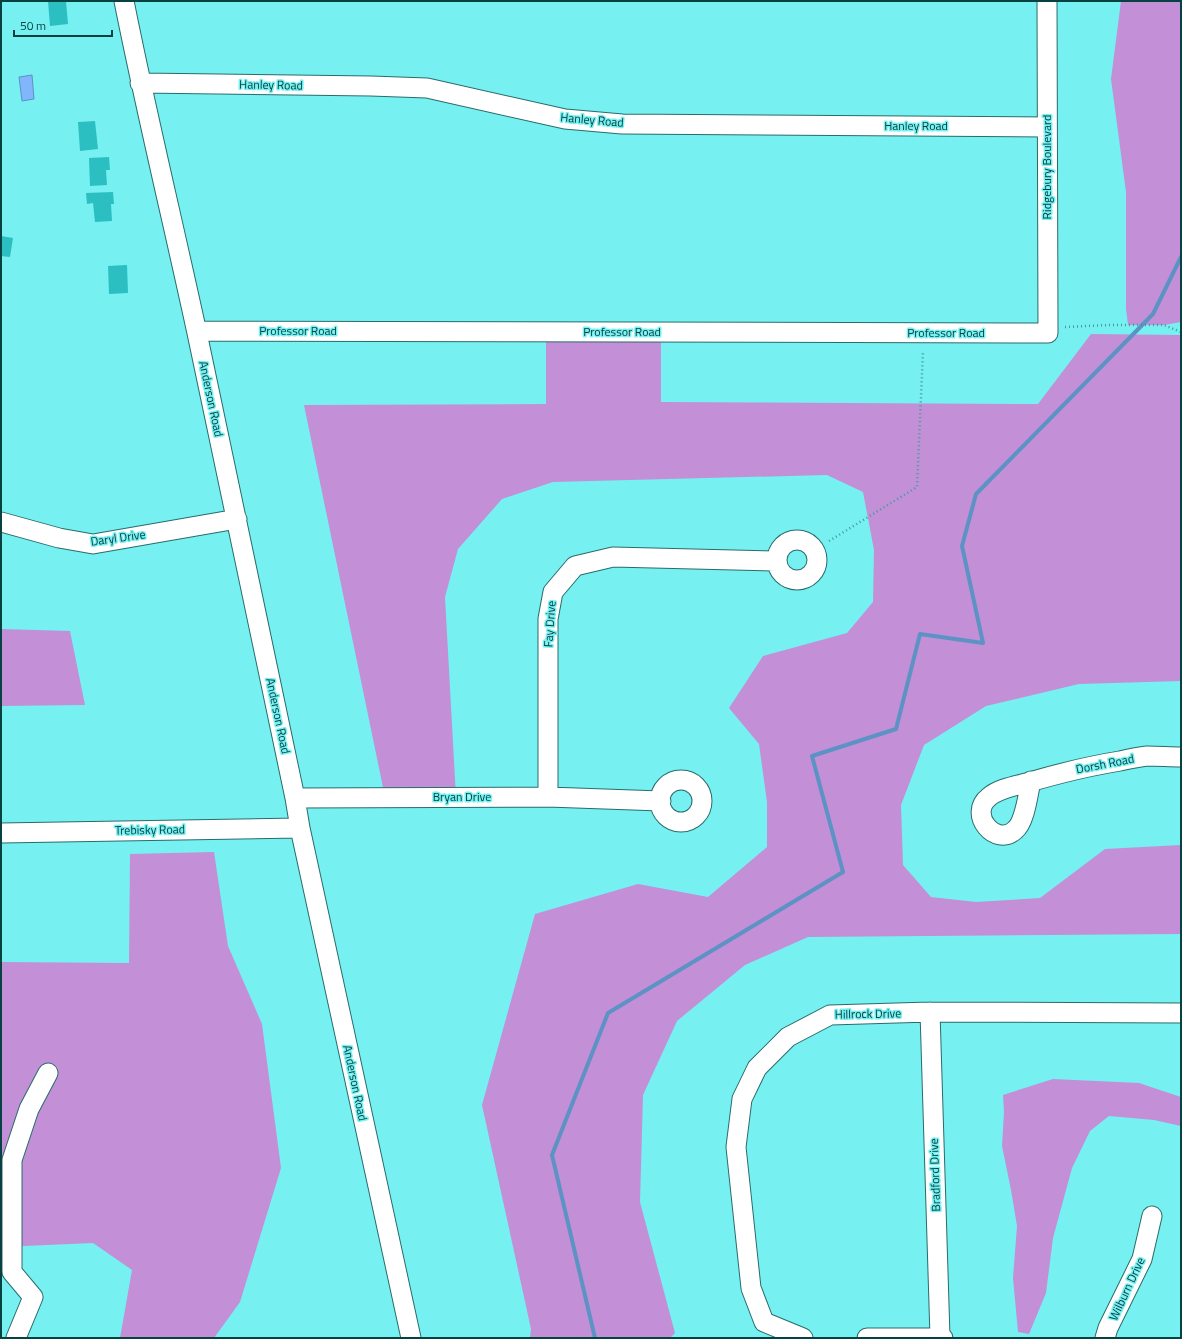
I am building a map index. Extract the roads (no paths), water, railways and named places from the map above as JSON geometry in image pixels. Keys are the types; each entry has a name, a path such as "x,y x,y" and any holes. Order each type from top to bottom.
{"street":[{"name":"Anderson Road","path":"124,1 140,83 197,331 295,798"},
{"name":"Ridgebury Boulevard","path":"1047,1 1048,333"},
{"name":"Hanley Road","path":"140,83 427,88 565,119 622,124 1047,127"},
{"name":"Professor Road","path":"197,331 1048,333"},
{"name":"Daryl Drive","path":"1,522 59,538 93,544 237,519"},
{"name":"Fay Drive","path":"548,797 548,619 553,592 575,566 613,557 777,561"},
{"name":"Dorsh Road","path":"1031,781 1088,766 1147,756 1181,757"},
{"name":"Bryan Drive","path":"295,798 548,797 661,801"},
{"path":"295,798 300,828"},
{"name":"Anderson Road","path":"300,828 411,1338"},
{"name":"Trebisky Road","path":"1,832 300,828"},
{"name":"Hillrock Drive","path":"803,1338 764,1322 751,1288 736,1147 742,1099 758,1068 788,1038 830,1015 930,1012 1181,1013"},
{"name":"Bradford Drive","path":"930,1012 942,1338"},
{"path":"16,1338 33,1297 12,1272 12,1160 28,1109 48,1073"},
{"name":"Wilburn Drive","path":"1105,1338 1108,1328 1142,1259 1152,1216"},
{"path":"867,1338 942,1338"}],"water":[{"path":"32,75 34,99 22,101 19,77"}],"waterway":[{"path":"595,1338 552,1155 608,1013 843,872 812,756 896,729 920,634 983,643 962,546 976,494 1153,314 1181,257"}]}
